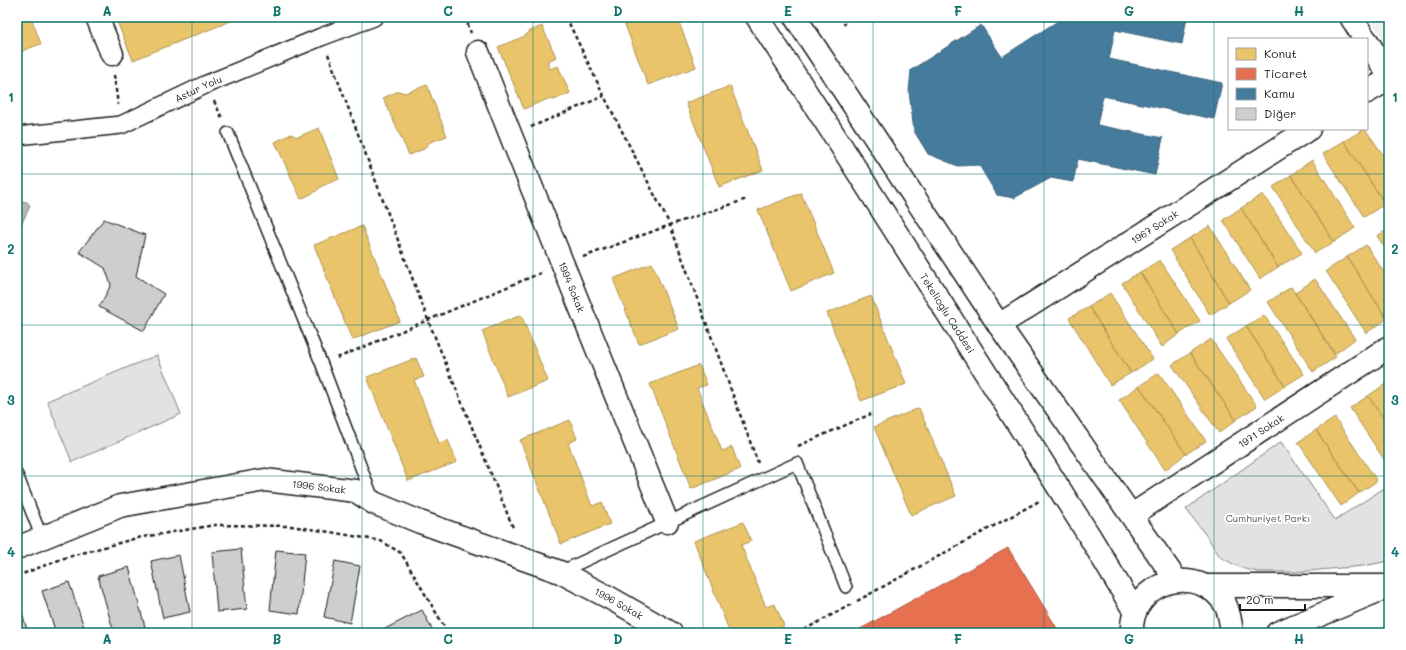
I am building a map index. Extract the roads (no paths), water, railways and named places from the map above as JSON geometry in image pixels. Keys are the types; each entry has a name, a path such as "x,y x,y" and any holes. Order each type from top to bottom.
{"street":[{"path":"97,17 112,54"},
{"name":"Astur Yolu","path":"17,136 121,125 207,84 374,17"},
{"name":"Tekelioglu Caddesi","path":"757,17 842,147 1082,524 1131,626"},
{"path":"795,17 999,325 1176,580"},
{"path":"1351,17 1365,38"},
{"path":"1368,43 1389,77 1368,91"},
{"name":"1994 Sokak","path":"478,52 667,522"},
{"name":"1967 Sokak","path":"999,325 1307,130"},
{"name":"1971 Sokak","path":"1132,515 1389,347"},
{"name":"1996 Sokak","path":"17,548 120,506 265,480 356,491 374,503 463,538 560,572 610,598 671,633"},
{"path":"1131,626 1142,600 1151,590 1176,580 1191,581 1205,586 1217,595 1226,606 1231,620 1232,633"},
{"path":"1205,586 1389,586"},
{"path":"1277,633 1389,586"}],"lane":[{"path":"228,133 322,364 374,503"},
{"path":"560,572 798,463 846,587"},
{"path":"17,475 42,538"}],"park label":[{"name":"Cumhuriyet Parkı","path":"1268,518"}]}
